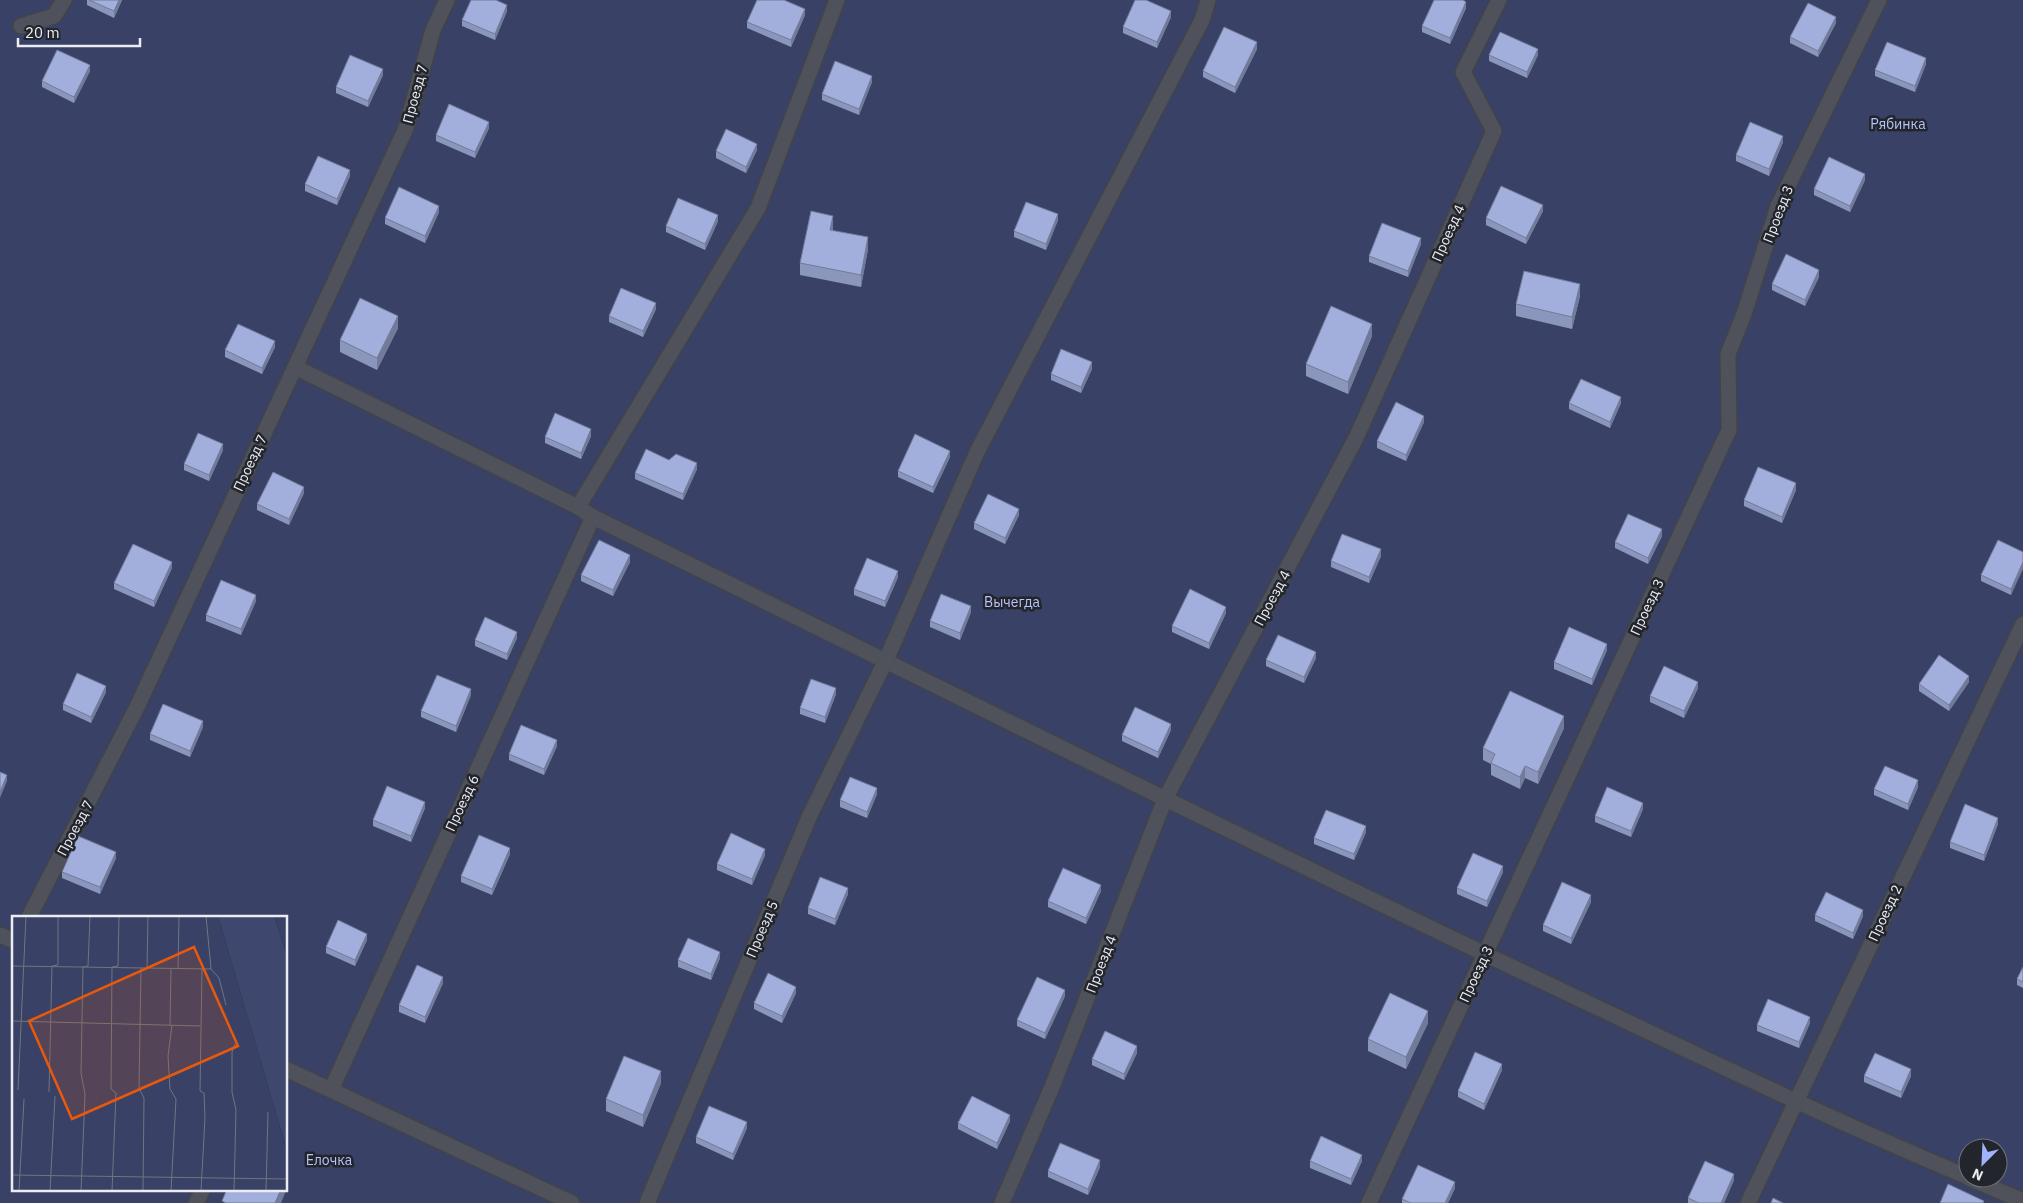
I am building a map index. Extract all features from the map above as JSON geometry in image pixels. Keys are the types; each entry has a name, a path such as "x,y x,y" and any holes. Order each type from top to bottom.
{"street":[{"path":"21,26 54,16 64,0"},
{"name":"Проезд 7","path":"30,916 138,707 406,128 433,30 447,0"},
{"path":"578,507 758,208 837,0"},
{"name":"Проезд 5","path":"647,1203 810,815 886,660 977,452 1198,29 1208,0"},
{"name":"Проезд 4","path":"1002,1203 1052,1088 1165,799 1356,438 1494,131 1463,72 1499,0"},
{"name":"Проезд 3","path":"1369,1203 1729,430 1728,354 1744,314 1778,206 1879,0"},
{"path":"295,367 578,507 593,517 1165,799 1796,1102 1958,1173"},
{"name":"Проезд 6","path":"331,1090 593,517"},
{"name":"Проезд 2","path":"1748,1203 2023,624"},
{"path":"0,935 12,940"},
{"path":"288,1070 572,1203"},
{"path":"1992,1188 2023,1201"},
{"path":"196,1203 202,1190"}],"green space":[{"name":"Вычегда","path":"0,0 2023,0 2023,1203 0,1203"}],"building":[{"path":"89,0 119,0 114,11"},
{"path":"471,0 496,0 507,5 495,34 462,20"},
{"path":"757,0 784,0 805,9 791,40 747,22"},
{"path":"1135,0 1146,0 1171,11 1157,42 1123,27"},
{"path":"1434,0 1463,0 1466,2 1450,38 1422,26"},
{"path":"1808,3 1836,17 1818,51 1790,37"},
{"path":"1224,27 1257,42 1235,87 1203,71"},
{"path":"1500,32 1538,49 1527,72 1489,55"},
{"path":"1887,42 1926,58 1915,86 1875,70"},
{"path":"57,50 90,65 74,97 42,81"},
{"path":"350,55 383,69 368,101 336,87"},
{"path":"835,61 872,76 859,109 822,94"},
{"path":"449,104 489,122 475,152 436,135"},
{"path":"1750,122 1783,136 1769,169 1736,155"},
{"path":"726,129 757,144 746,167 716,151"},
{"path":"318,156 350,170 337,199 305,184"},
{"path":"1829,157 1865,174 1850,206 1814,189"},
{"path":"1501,186 1543,205 1526,238 1486,218"},
{"path":"399,187 439,206 425,236 385,218"},
{"path":"678,198 718,215 705,244 666,226"},
{"path":"1026,202 1058,214 1046,244 1014,231"},
{"path":"811,211 833,216 830,230 868,237 861,275 800,263"},
{"path":"1382,223 1421,238 1408,271 1369,256"},
{"path":"1786,254 1819,270 1805,300 1772,284"},
{"path":"1524,271 1580,284 1572,317 1516,304"},
{"path":"621,288 656,303 643,331 609,316"},
{"path":"360,298 398,316 377,358 340,340"},
{"path":"1331,306 1372,324 1348,382 1306,364"},
{"path":"238,324 275,341 262,368 225,350"},
{"path":"1061,349 1092,362 1081,387 1051,374"},
{"path":"1581,379 1621,397 1610,422 1569,403"},
{"path":"1396,402 1424,416 1406,455 1377,441"},
{"path":"555,413 591,429 581,453 545,437"},
{"path":"198,433 223,444 209,475 184,464"},
{"path":"915,434 950,451 933,487 898,471"},
{"path":"646,449 669,460 676,454 697,463 683,494 635,473"},
{"path":"1758,467 1796,483 1782,517 1744,500"},
{"path":"273,472 304,487 289,519 257,504"},
{"path":"988,494 1019,509 1005,538 974,523"},
{"path":"1628,514 1662,529 1648,558 1615,542"},
{"path":"1342,534 1381,549 1369,577 1331,561"},
{"path":"599,540 630,555 613,590 581,575"},
{"path":"1998,540 2023,552 2023,562 2011,589 1981,575"},
{"path":"133,544 172,562 154,601 114,583"},
{"path":"867,558 898,571 885,601 854,589"},
{"path":"221,580 256,595 241,629 206,615"},
{"path":"1190,589 1226,607 1209,643 1172,626"},
{"path":"941,594 971,606 960,633 930,621"},
{"path":"485,617 517,632 507,654 475,640"},
{"path":"1569,627 1607,644 1592,679 1554,662"},
{"path":"1278,635 1316,652 1304,677 1266,660"},
{"path":"1939,655 1969,676 1949,705 1919,684"},
{"path":"1664,666 1698,682 1684,711 1650,696"},
{"path":"77,673 106,686 91,717 63,704"},
{"path":"437,675 471,689 456,726 421,711"},
{"path":"811,679 836,688 825,717 800,708"},
{"path":"1510,691 1564,716 1538,772 1525,766 1520,777 1491,763 1495,754 1483,748"},
{"path":"163,704 203,721 190,751 150,734"},
{"path":"1135,707 1171,724 1158,752 1122,735"},
{"path":"521,725 557,740 544,769 509,754"},
{"path":"1885,766 1918,780 1908,804 1874,789"},
{"path":"0,772 7,775 0,792"},
{"path":"850,777 877,788 867,812 840,800"},
{"path":"387,786 425,802 411,836 373,820"},
{"path":"1607,787 1643,803 1631,831 1595,816"},
{"path":"1965,804 1998,818 1984,855 1950,842"},
{"path":"1326,810 1366,826 1354,854 1314,838"},
{"path":"731,833 765,849 752,879 717,864"},
{"path":"479,835 510,848 492,889 461,876"},
{"path":"78,836 116,852 100,887 62,872"},
{"path":"1473,853 1503,866 1487,901 1457,888"},
{"path":"1063,868 1101,885 1086,918 1048,901"},
{"path":"820,877 848,888 835,919 808,908"},
{"path":"1562,882 1591,895 1571,938 1543,925"},
{"path":"1826,892 1863,910 1853,933 1815,915"},
{"path":"338,920 367,934 355,960 326,947"},
{"path":"688,938 720,952 711,974 678,960"},
{"path":"417,965 443,977 425,1017 399,1005"},
{"path":"2023,967 2023,982 2017,979"},
{"path":"768,973 796,987 782,1016 754,1003"},
{"path":"1037,977 1065,990 1045,1033 1017,1020"},
{"path":"1390,993 1428,1011 1406,1057 1368,1039"},
{"path":"1768,999 1810,1017 1799,1042 1757,1025"},
{"path":"1105,1031 1137,1046 1124,1074 1092,1059"},
{"path":"1475,1052 1502,1064 1484,1104 1458,1091"},
{"path":"1875,1053 1911,1069 1901,1092 1864,1076"},
{"path":"624,1056 661,1071 643,1115 606,1099"},
{"path":"972,1096 1010,1115 997,1143 958,1123"},
{"path":"709,1106 747,1122 733,1154 696,1137"},
{"path":"1321,1136 1362,1155 1351,1179 1310,1161"},
{"path":"1060,1143 1100,1160 1088,1189 1048,1171"},
{"path":"1705,1161 1734,1174 1721,1203 1699,1203 1688,1198"},
{"path":"1418,1165 1455,1182 1445,1203 1411,1203 1402,1199"},
{"path":"1948,1184 1984,1201 1983,1203 1940,1203"},
{"path":"227,1190 281,1190 275,1203 226,1203 222,1201"},
{"path":"1773,1198 1783,1203 1771,1203"}],"park label":[{"name":"Рябинка","path":"1898,124"},
{"name":"Елочка","path":"329,1160"}]}
